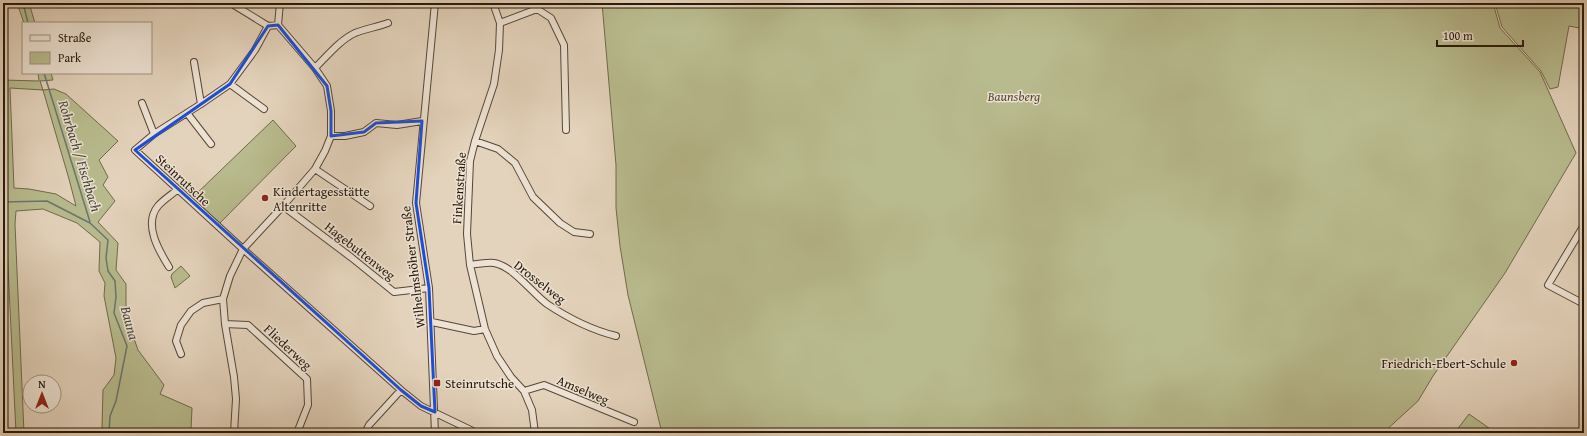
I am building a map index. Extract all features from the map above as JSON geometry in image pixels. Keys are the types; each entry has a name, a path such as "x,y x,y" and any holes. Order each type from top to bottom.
{"street":[{"path":"234,433 236,399 234,376 225,324 223,299 230,276 243,249 315,169 331,136 332,111 327,86 315,68 278,25 280,3"},
{"name":"Wilhelmshöher Straße","path":"435,3 422,121 416,203 429,288 432,322 435,433"},
{"name":"Finkenstraße","path":"494,3 500,23 498,50 494,84 470,161 467,234 470,265 485,329 497,356 524,391 532,410 535,430"},
{"path":"234,5 268,26 278,25"},
{"path":"500,23 538,6 551,18 564,45 566,130"},
{"path":"315,68 343,41 356,33 388,23"},
{"path":"142,103 154,134 230,84 255,50 268,26"},
{"path":"194,62 201,104"},
{"path":"230,84 264,109"},
{"path":"187,113 211,144"},
{"path":"331,136 345,136 364,132 376,123 397,125 422,121"},
{"name":"Steinrutsche","path":"154,134 134,150 401,390 421,406 477,433"},
{"path":"475,141 498,149 514,163 533,196 560,223 574,232 590,234"},
{"path":"1584,157 1584,162"},
{"path":"315,169 370,206"},
{"path":"169,267 158,248 153,233 152,222 158,206 177,190"},
{"name":"Hagebuttenweg","path":"283,206 394,292 429,288"},
{"path":"1584,225 1548,285 1584,304"},
{"name":"Drosselweg","path":"470,265 494,263 508,269 546,303 567,316 600,331 616,336"},
{"path":"181,354 176,341 181,325 191,311 203,303 223,299"},
{"path":"432,322 474,331 485,329"},
{"name":"Fliederweg","path":"225,324 248,325 307,379 308,404 297,433"},
{"name":"Amselweg","path":"524,391 544,385 634,422"},
{"path":"365,433 368,425 401,390"}],"highlighted area":[{"path":"278,25 327,86 331,111 331,136 364,132 376,123 422,121 416,203 429,288 435,412 421,406 401,390 135,150 230,84 268,26"}],"green space":[{"path":"17,3 29,3 35,22 24,22"},
{"name":"Baunsberg","path":"602,3 1493,3 1500,28 1540,72 1576,153 1505,273 1433,376 1418,401 1383,433 662,433 628,295 620,246 616,208 616,165"},
{"path":"1495,3 1584,3 1584,29 1569,26 1558,87 1550,89 1541,71 1502,27"},
{"path":"38,74 51,74 53,80 40,81 43,90 54,89 66,94 118,141 99,160 108,177 103,185 115,201 98,222 118,243 116,270 126,284 126,306 130,327 138,350 164,385 160,394 192,408 191,430 193,433 104,433 102,427 103,390 114,375 116,358 104,296 105,283 99,271 100,242 77,223 43,209 16,211 15,224 24,433 16,433 6,225 3,217 3,188 5,188 3,80 39,81","holes":["10,88 43,90 76,206 56,194 14,188"]},
{"path":"273,120 296,146 219,224 192,198"},
{"path":"181,266 190,276 175,288 171,277 172,274"},
{"path":"1469,414 1496,433 1459,433 1456,431"}],"waterway":[{"name":"Rohrbach / Fischbach","path":"23,3 28,22"},
{"name":"Rohrbach / Fischbach","path":"44,74 90,222"},
{"name":"Bauna","path":"3,202 47,201 90,223 108,240 106,258 108,271 115,281 116,297 114,313 127,346 116,401 110,416 109,433"}],"place":[{"name":"Kindertagesstätte Altenritte","path":"265,198"},
{"name":"Friedrich-Ebert-Schule","path":"1514,363"},
{"name":"Steinrutsche","path":"437,383"}]}
